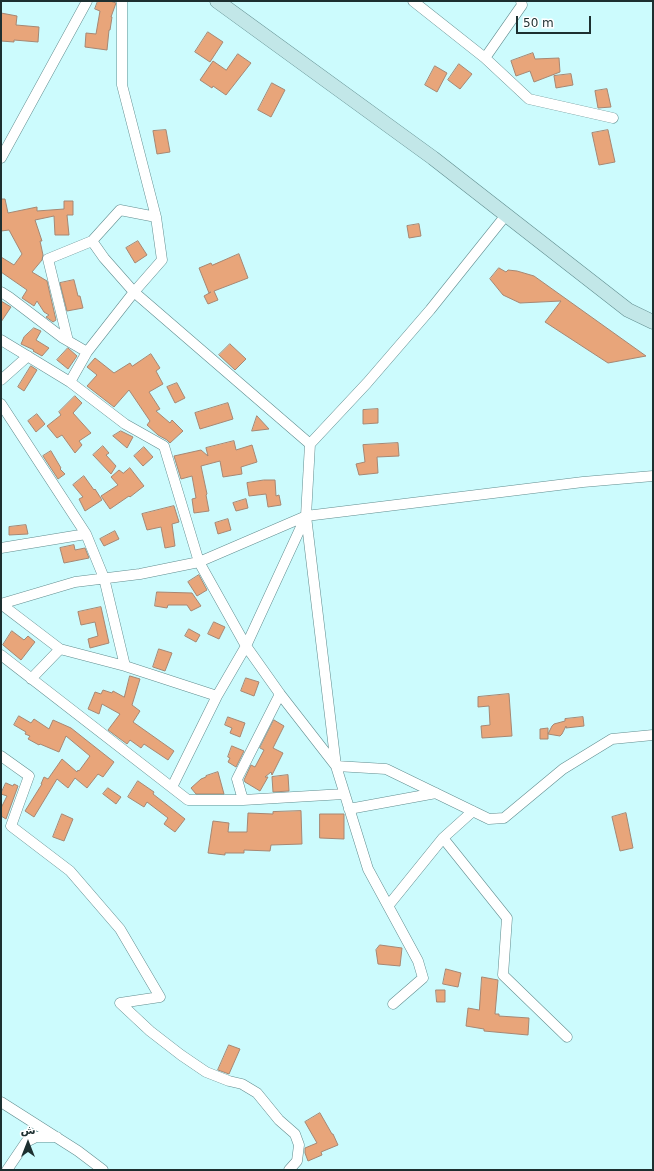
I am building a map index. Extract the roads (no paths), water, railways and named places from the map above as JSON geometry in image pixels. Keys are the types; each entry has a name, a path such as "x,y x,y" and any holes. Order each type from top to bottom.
{"street":[{"path":"1,158 87,1"},
{"path":"70,382 87,352 134,292 162,260 156,217 122,85 122,1"},
{"path":"413,1 484,58 529,99 613,118"},
{"path":"484,58 522,5 521,1"},
{"path":"223,2 433,158 628,310 653,322"},
{"path":"68,341 48,259 92,241 120,210 156,217"},
{"path":"393,1004 423,978 418,961 368,870 336,766 306,516 310,444 367,383 406,338 506,215"},
{"path":"92,241 104,258 134,292 310,444"},
{"path":"1,292 68,341 87,352"},
{"path":"1,340 70,382 125,424 164,446 199,562 246,646 280,694 336,766 386,769 490,819 504,818 563,769 612,739 653,735"},
{"path":"1,380 28,356"},
{"path":"1,404 86,534 104,578 125,666"},
{"path":"1,604 74,582 140,574 199,562 306,516 583,482 653,476"},
{"path":"172,787 217,696 246,646 306,516"},
{"path":"1,548 86,534"},
{"path":"1,604 60,649 125,666 217,696"},
{"path":"32,679 60,649"},
{"path":"1,655 188,800 243,800 344,794"},
{"path":"243,800 237,779 280,694"},
{"path":"1,756 29,776 11,826 70,871 120,929 160,997 120,1004 150,1031 206,1072 229,1081 242,1084 257,1093 279,1120 295,1134 299,1145 297,1161 289,1170"},
{"path":"349,809 436,793"},
{"path":"388,906 443,838 473,811"},
{"path":"443,838 508,918 503,975 567,1037"},
{"path":"1,1102 57,1137 103,1170"},
{"path":"7,1170 26,1142 36,1137 57,1137"}]}
